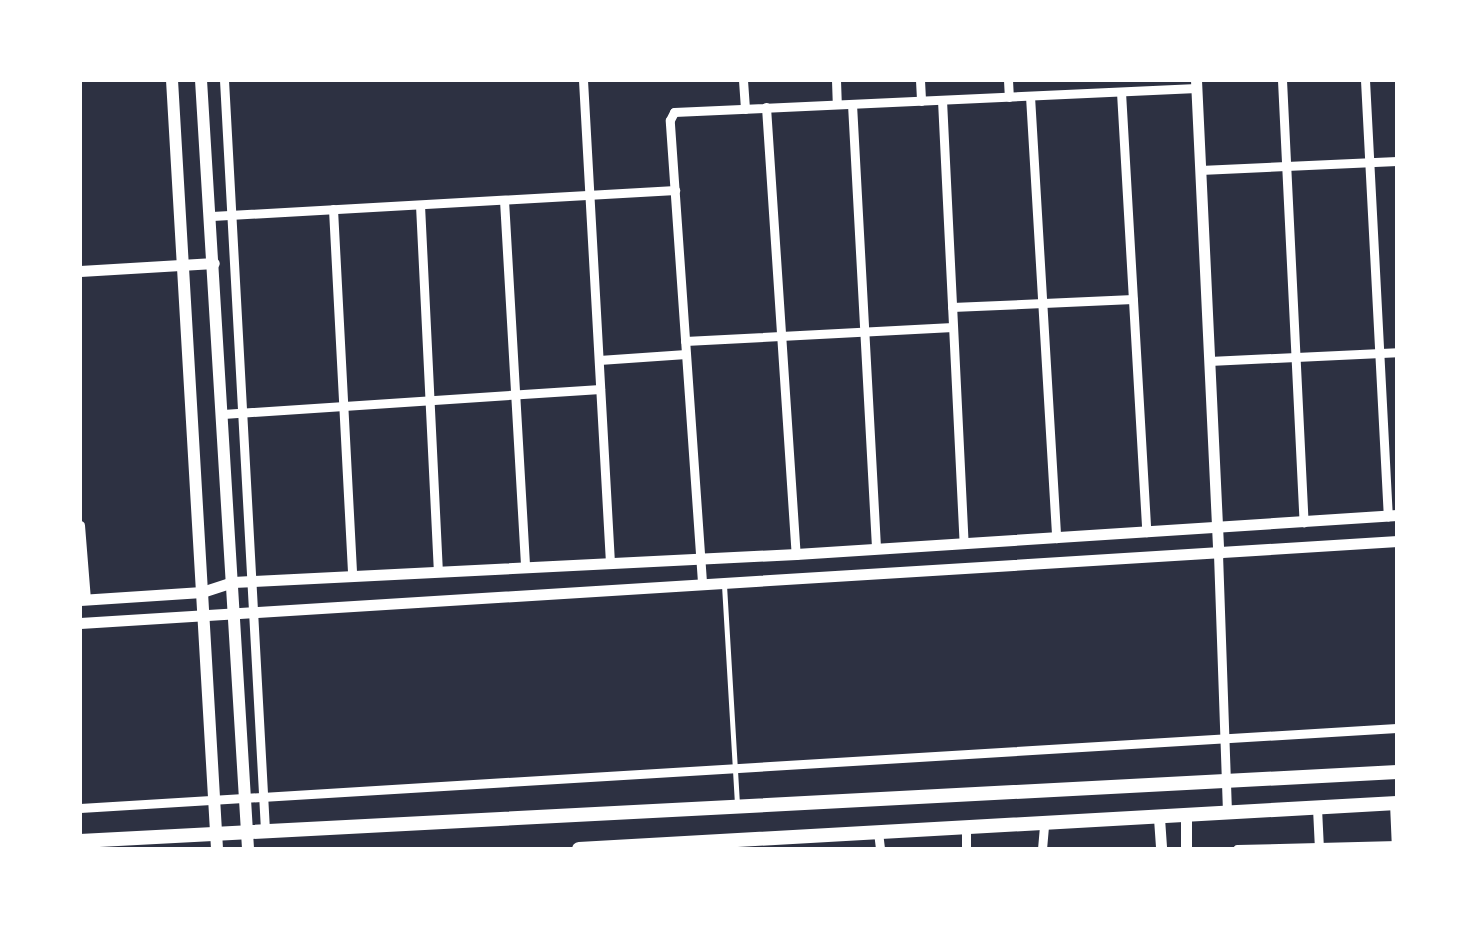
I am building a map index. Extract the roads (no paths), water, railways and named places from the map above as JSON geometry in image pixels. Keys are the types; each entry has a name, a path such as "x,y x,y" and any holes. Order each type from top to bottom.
{"main road":[{"path":"172,80 216,842"},
{"path":"201,80 248,849"},
{"path":"80,841 216,842 265,830 1397,772"},
{"path":"578,849 798,843 878,832 1396,803"}],"street":[{"path":"224,80 265,830"},
{"path":"583,80 610,562"},
{"path":"743,80 745,108"},
{"path":"836,80 837,104"},
{"path":"920,80 921,101"},
{"path":"1008,80 1009,97"},
{"path":"1096,80 1097,93"},
{"path":"1282,80 1304,522"},
{"path":"80,525 83,600 202,592 233,582 796,554 1392,516 1379,353 1366,80"},
{"path":"702,582 670,120 674,112 1121,92 1196,84 1227,814"},
{"path":"1121,92 1146,532"},
{"path":"1030,96 1056,538"},
{"path":"942,100 964,542"},
{"path":"852,104 876,548"},
{"path":"766,108 796,554"},
{"path":"1200,170 1397,161"},
{"path":"212,216 675,190"},
{"path":"504,200 525,566"},
{"path":"420,205 438,570"},
{"path":"333,209 352,575"},
{"path":"80,270 214,263"},
{"path":"952,307 1132,299"},
{"path":"686,341 953,327"},
{"path":"1209,361 1397,352"},
{"path":"599,360 686,354"},
{"path":"223,414 600,389"},
{"path":"80,623 1397,541"},
{"path":"80,808 1397,728"},
{"path":"1237,849 1396,847 1396,803"},
{"path":"1317,808 1318,848"},
{"path":"1186,816 1186,849"},
{"path":"1159,818 1162,849"},
{"path":"1042,849 1044,824"},
{"path":"966,829 966,849"},
{"path":"878,832 880,849"}],"lane":[{"path":"724,580 737,806"}]}
